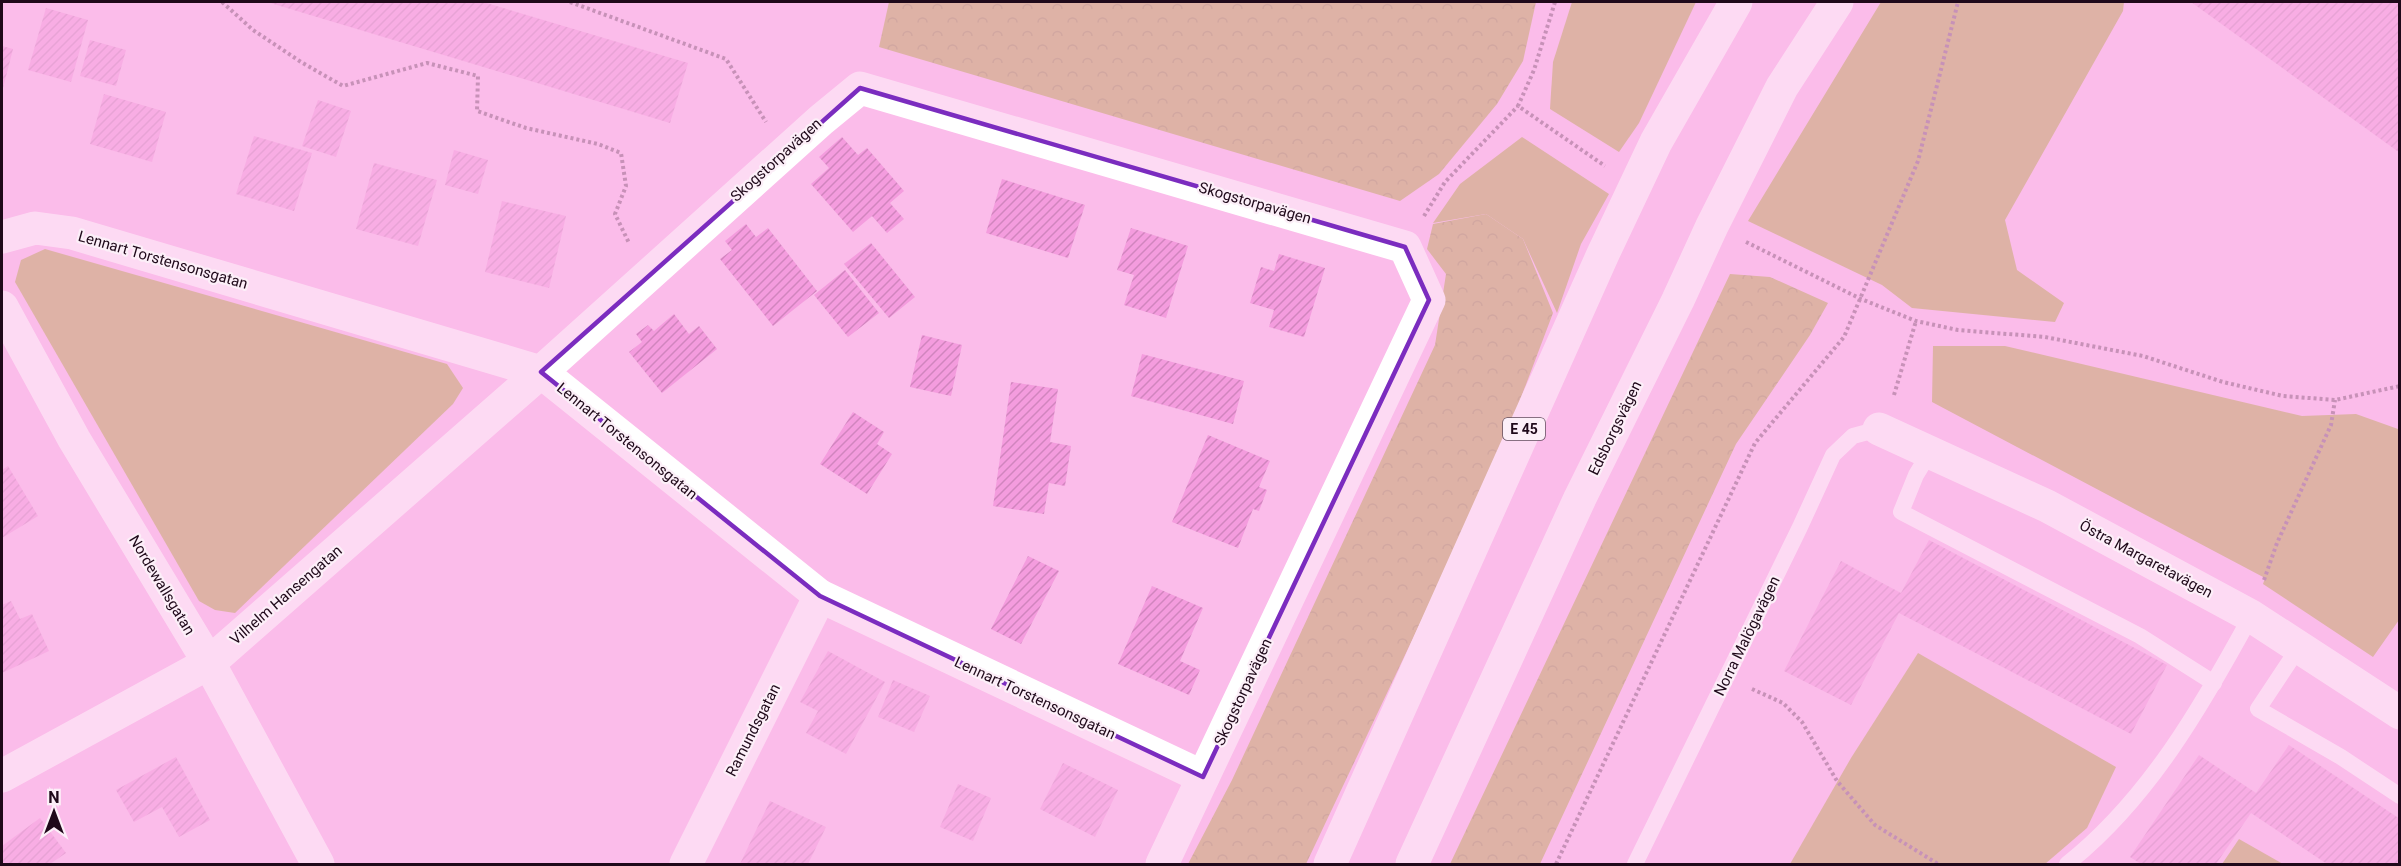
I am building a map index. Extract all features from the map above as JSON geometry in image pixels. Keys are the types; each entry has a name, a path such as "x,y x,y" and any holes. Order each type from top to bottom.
{"main road":[{"name":"E 45","path":"1330,864 1603,254 1656,142 1736,2"},
{"name":"Edsborgsvägen","path":"1412,864 1580,498 1678,300 1716,217 1782,87 1837,2"},
{"name":"Skogstorpavägen","path":"540,372 821,120 860,88 1405,247 1429,300 1162,864"},
{"name":"Lennart Torstensonsgatan","path":"2,237 35,228 72,233 540,372 820,596 1203,777"},
{"name":"Nordewallsgatan","path":"2,307 74,439 209,663 318,864"},
{"name":"Vilhelm Hansengatan","path":"2,776 209,663 540,372"},
{"name":"Östra Margaretavägen","path":"1879,429 2047,506 2251,616 2400,713"},
{"name":"Ramundsgatan","path":"686,864 820,596"}],"lane":[{"name":"Norra Malögavägen","path":"1635,864 1833,455 1853,436 1879,429"},
{"path":"1930,452 1916,475 1901,512 2140,636 2214,683"},
{"path":"2067,864 2091,845 2141,789 2214,683 2251,616"},
{"path":"2299,647 2258,709 2341,757 2400,796"}],"path":[{"path":"222,2 253,30 301,62 343,86 427,63 478,76 477,111 526,128 598,144 621,153 626,186 615,214 632,248"},
{"path":"570,2 726,59 768,125"},
{"path":"1405,247 1445,182 1518,106 1534,70 1555,2"},
{"path":"1556,864 1755,443 1844,337 1917,160 1958,2"},
{"path":"1518,106 1607,168"},
{"path":"1746,241 1861,299 1916,321 1958,330 2045,337 2144,356 2223,382 2283,396 2335,400 2400,386"},
{"path":"1879,429 1899,384 1916,321"},
{"path":"2251,616 2277,543 2331,425 2335,400"},
{"path":"1727,676 1783,703 1802,723 1837,781 1875,825 1938,864"}],"highlighted area":[{"path":"860,88 1405,247 1429,300 1203,777 820,596 541,372"}],"green space":[{"path":"889,2 1536,2 1523,61 1497,104 1439,174 1400,201 879,47"},
{"path":"1572,2 1696,2 1639,123 1619,152 1550,109 1553,62"},
{"path":"1881,2 2124,2 2123,11 2005,220 2017,270 2064,303 2055,322 1912,308 1882,285 1748,221"},
{"path":"1522,137 1609,194 1581,244 1557,313 1523,239 1486,214 1433,223 1460,184"},
{"path":"1486,214 1523,239 1553,313 1497,461 1306,864 1188,864 1232,780 1435,345 1446,274 1427,249 1433,224"},
{"path":"45,249 447,364 463,388 453,404 235,613 215,610 199,601 15,282 21,260"},
{"path":"1730,274 1770,277 1828,303 1810,335 1736,444 1540,864 1450,864"},
{"path":"1933,346 2005,346 2302,416 2356,414 2398,429 2400,444 2399,620 2373,657 2263,584 2265,578 1932,402"},
{"path":"1918,653 2116,767 2087,828 2045,864 1790,864 1851,758"},
{"path":"2239,839 2283,864 2222,864"}],"building":[{"path":"267,2 483,2 688,63 670,123"},
{"path":"2191,2 2400,2 2400,153"},
{"path":"46,8 88,20 71,82 28,70"},
{"path":"90,40 126,50 116,86 80,76"},
{"path":"2,46 13,49 2,92"},
{"path":"104,94 166,112 152,162 90,144"},
{"path":"318,100 351,111 336,157 302,146"},
{"path":"254,136 312,153 294,211 236,194"},
{"path":"842,137 858,155 867,148 904,191 890,203 904,219 887,233 872,216 853,232 811,184 829,168 819,157"},
{"path":"454,150 488,160 478,194 445,185"},
{"path":"374,163 437,180 418,246 356,229"},
{"path":"1002,179 1085,205 1068,258 986,233"},
{"path":"502,201 566,216 549,288 485,272"},
{"path":"746,224 756,237 768,228 817,291 773,326 720,259 732,250 725,241"},
{"path":"1131,228 1188,246 1166,318 1124,305 1134,275 1117,270"},
{"path":"871,243 915,297 889,318 844,264"},
{"path":"1279,254 1325,268 1304,337 1269,327 1274,310 1250,303 1261,267 1274,271"},
{"path":"845,270 879,313 848,337 814,295"},
{"path":"674,314 689,334 699,326 717,349 662,393 629,352 642,342 636,334 648,325 654,331"},
{"path":"922,335 962,345 951,396 910,387"},
{"path":"1142,354 1244,381 1233,424 1131,396"},
{"path":"1011,382 1058,389 1050,442 1071,446 1065,486 1049,483 1044,514 993,506"},
{"path":"853,412 884,432 877,444 892,454 867,494 820,464"},
{"path":"1208,435 1270,461 1259,487 1267,490 1259,511 1253,509 1238,548 1172,522"},
{"path":"8,466 38,516 2,538 2,470"},
{"path":"1929,540 2167,665 2131,734 1899,613 1851,705 1784,671 1841,561 1901,593"},
{"path":"1028,556 1059,571 1021,644 991,629"},
{"path":"1152,586 1203,608 1180,661 1200,670 1189,695 1118,664"},
{"path":"11,601 20,619 32,614 49,651 2,673 2,605"},
{"path":"828,651 885,682 846,754 806,733 818,711 800,702"},
{"path":"893,680 930,696 914,732 878,717"},
{"path":"2289,745 2400,819 2400,864 2327,864 2251,813 2216,864 2141,864 2130,857 2199,755 2256,793"},
{"path":"176,757 210,820 179,837 162,807 134,822 116,790"},
{"path":"1063,763 1118,790 1095,837 1040,809"},
{"path":"958,784 991,798 973,841 940,827"},
{"path":"770,801 826,827 808,864 740,864"},
{"path":"40,818 66,853 50,864 2,864 2,846"}]}
